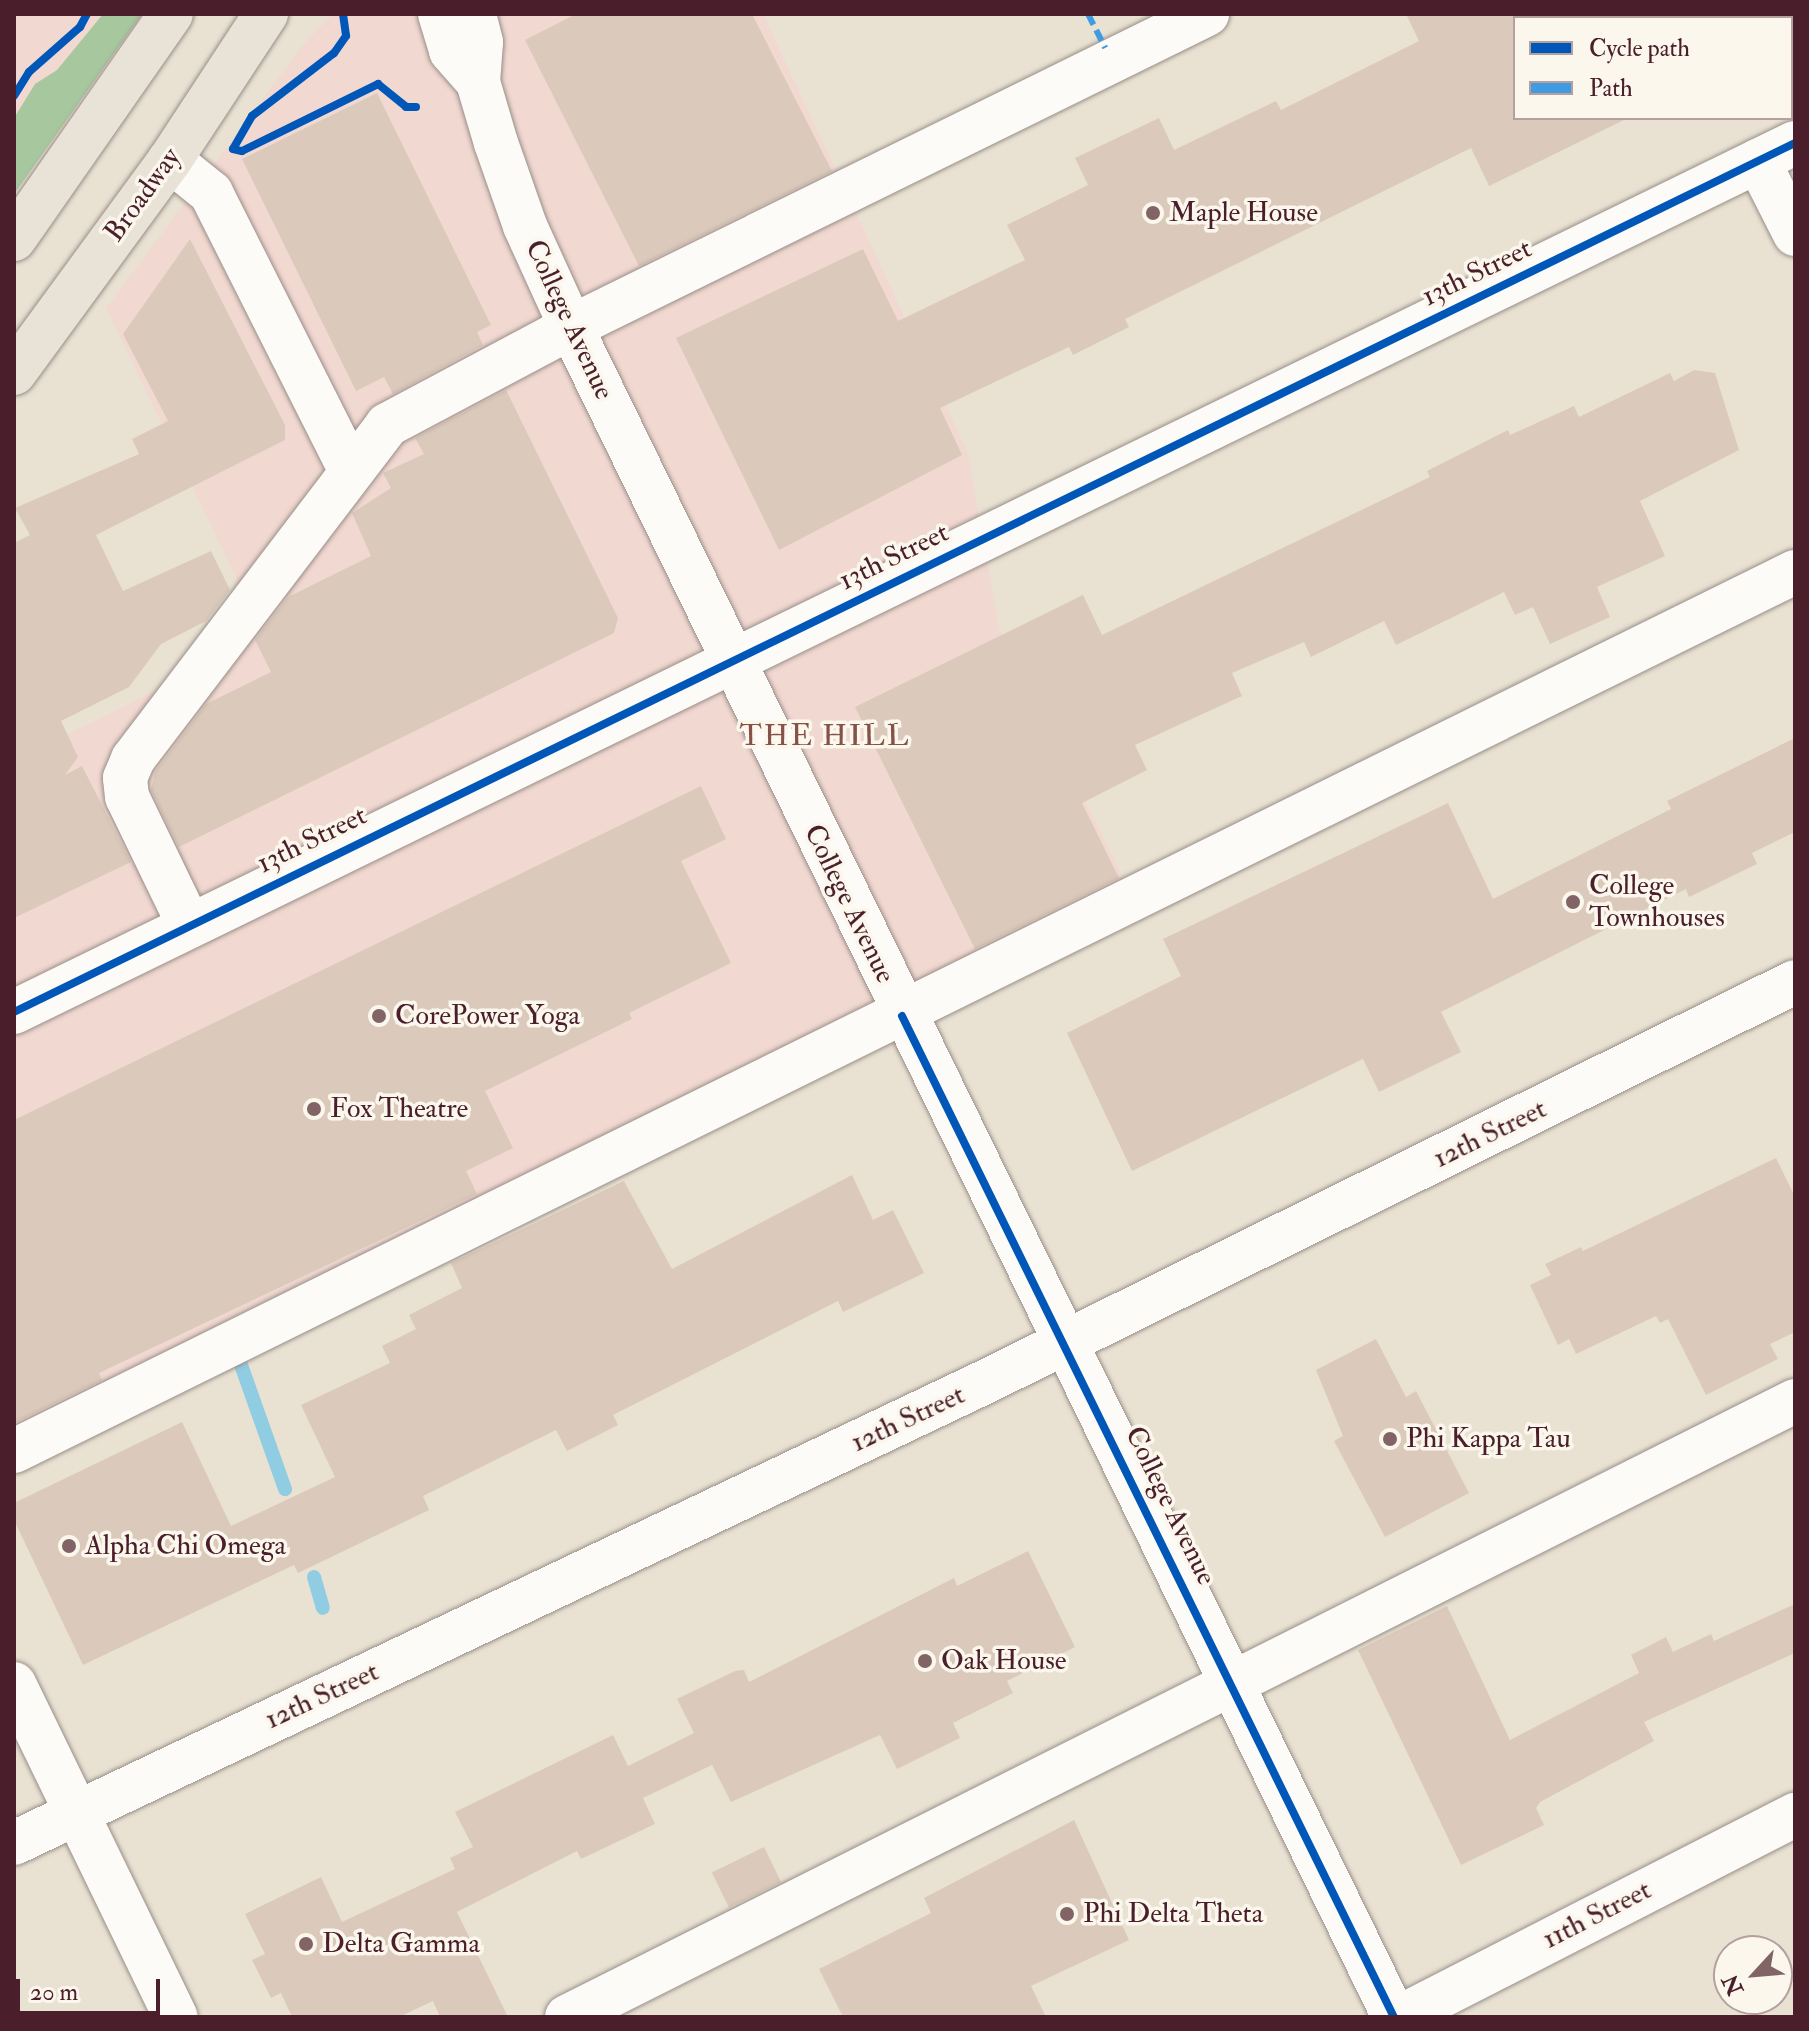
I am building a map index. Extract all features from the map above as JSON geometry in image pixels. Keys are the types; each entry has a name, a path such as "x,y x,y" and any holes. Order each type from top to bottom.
{"main road":[{"path":"14,239 171,14"},
{"name":"Broadway","path":"14,373 170,160 266,14"}],"street":[{"name":"College Avenue","path":"440,14 451,51 478,82"},
{"name":"College Avenue","path":"474,14 481,42 478,82 525,226 571,327 902,1016 1397,2017"},
{"path":"189,925 127,797 125,778 133,759 250,612 350,469 387,425 421,403 571,327 1207,14"},
{"path":"1776,152 1795,234"},
{"name":"13th Street","path":"14,1012 1776,152"},
{"path":"170,160 211,193 350,469"},
{"path":"14,1451 902,1016 1795,572"},
{"name":"12th Street","path":"14,1843 1065,1342 1795,982"},
{"path":"567,2017 1231,1680 1795,1401"},
{"path":"14,1684 176,2017"},
{"name":"11th Street","path":"1397,2017 1795,1815"}],"shaded area":[{"path":"14,14 143,14 14,194"},
{"path":"333,14 763,14 968,453 999,628 1132,895 14,1433 14,761 159,689 247,600 106,308 307,40"}],"green space":[{"path":"103,14 142,14 14,194 14,118 35,84 57,70"}],"building":[{"path":"576,14 752,14 832,171 639,266 525,40"},
{"path":"1406,14 1515,14 1513,120 1624,120 1489,186 1471,148 1125,319 1129,327 1073,355 1069,347 940,408 962,455 779,550 676,338 863,249 898,321 1025,260 1007,225 1088,185 1075,158 1159,118 1174,150 1276,101 1281,110 1419,41"},
{"path":"377,93 491,325 477,332 483,345 393,394 384,377 356,391 242,159"},
{"path":"190,239 285,425 285,440 96,535 123,591 211,551 230,590 206,621 161,644 129,687 61,721 78,757 65,775 82,766 131,862 14,918 14,543 30,535 15,508 139,454 132,439 168,421 123,334"},
{"path":"1694,370 1715,373 1739,450 1640,501 1665,556 1597,587 1610,617 1550,644 1533,607 1515,615 1504,592 1396,645 1384,621 1311,657 1304,642 1232,673 1242,696 1135,745 1147,770 1082,803 1119,878 975,949 855,707 1083,595 1102,635 1430,477 1427,471 1508,430 1510,435 1574,406 1579,417 1670,373 1674,381"},
{"path":"506,390 618,618 614,633 179,847 151,790 155,772 206,704 271,672 255,640 288,597 371,556 352,513 391,488 383,473 424,454 415,438"},
{"path":"1795,738 1795,832 1752,853 1757,864 1689,897 1686,889 1441,1012 1461,1052 1379,1092 1363,1059 1132,1171 1067,1033 1181,976 1163,939 1448,803 1493,899 1671,809 1667,801"},
{"path":"701,786 726,839 681,861 731,963 629,1013 632,1019 485,1091 513,1148 466,1171 477,1194 99,1373 102,1380 14,1423 14,1120"},
{"path":"1776,1158 1795,1197 1795,1332 1770,1344 1778,1359 1706,1395 1668,1319 1660,1323 1656,1316 1576,1354 1569,1339 1558,1345 1530,1285 1551,1275 1545,1264 1581,1247 1583,1251"},
{"path":"852,1175 873,1220 893,1210 924,1273 843,1312 838,1301 613,1415 618,1425 567,1451 556,1430 423,1496 429,1510 298,1573 294,1565 83,1665 14,1520 14,1503 182,1422 231,1526 335,1477 301,1405 390,1363 382,1346 416,1329 409,1315 462,1288 451,1263 624,1181 672,1269"},
{"name":"Phi Kappa Tau","path":"1376,1339 1406,1397 1416,1391 1469,1493 1385,1537 1334,1441 1343,1436 1316,1370"},
{"path":"1028,1551 1075,1647 1007,1681 1013,1693 953,1723 960,1738 897,1769 880,1735 731,1802 712,1765 643,1798 655,1824 581,1859 577,1851 457,1912 508,2017 440,2017 433,2001 399,2017 292,2017 281,1993 271,1998 252,1960 265,1954 245,1914 321,1877 342,1922 455,1869 450,1858 473,1847 455,1812 613,1735 628,1766 694,1733 677,1699 735,1671 744,1670 749,1682 954,1578 957,1586"},
{"path":"1795,1604 1795,1653 1644,1722 1654,1741 1540,1802 1536,1808 1544,1825 1461,1865 1358,1650 1447,1606 1510,1740 1639,1673 1631,1655 1666,1637 1673,1652 1711,1634 1714,1641"},
{"path":"1074,1820 1129,1940 1031,1986 1046,2017 843,2017 819,1969 931,1913 924,1898"},
{"path":"764,1847 781,1882 729,1907 712,1872"}],"waterway":[{"path":"240,1362 285,1489"},
{"path":"314,1577 323,1608"}],"marked path":[{"path":"1088,14 1105,48"}],"cycle path":[{"path":"14,96 29,72 80,27 87,14"},
{"path":"343,14 346,36 334,53 252,116 233,149 242,151 378,84 406,107 416,107"},
{"path":"14,1012 1795,143"},
{"path":"902,1016 1394,2017"}],"place":[{"name":"Maple House","path":"1153,213"},
{"name":"College Townhouses","path":"1573,902"},
{"name":"CorePower Yoga","path":"379,1016"},
{"name":"Fox Theatre","path":"314,1109"},
{"name":"Phi Kappa Tau","path":"1390,1439"},
{"name":"Alpha Chi Omega","path":"69,1546"},
{"name":"Oak House","path":"925,1661"},
{"name":"Phi Delta Theta","path":"1067,1914"},
{"name":"Delta Gamma","path":"306,1944"}],"district":[{"name":"THE HILL","path":"825,736"}]}
